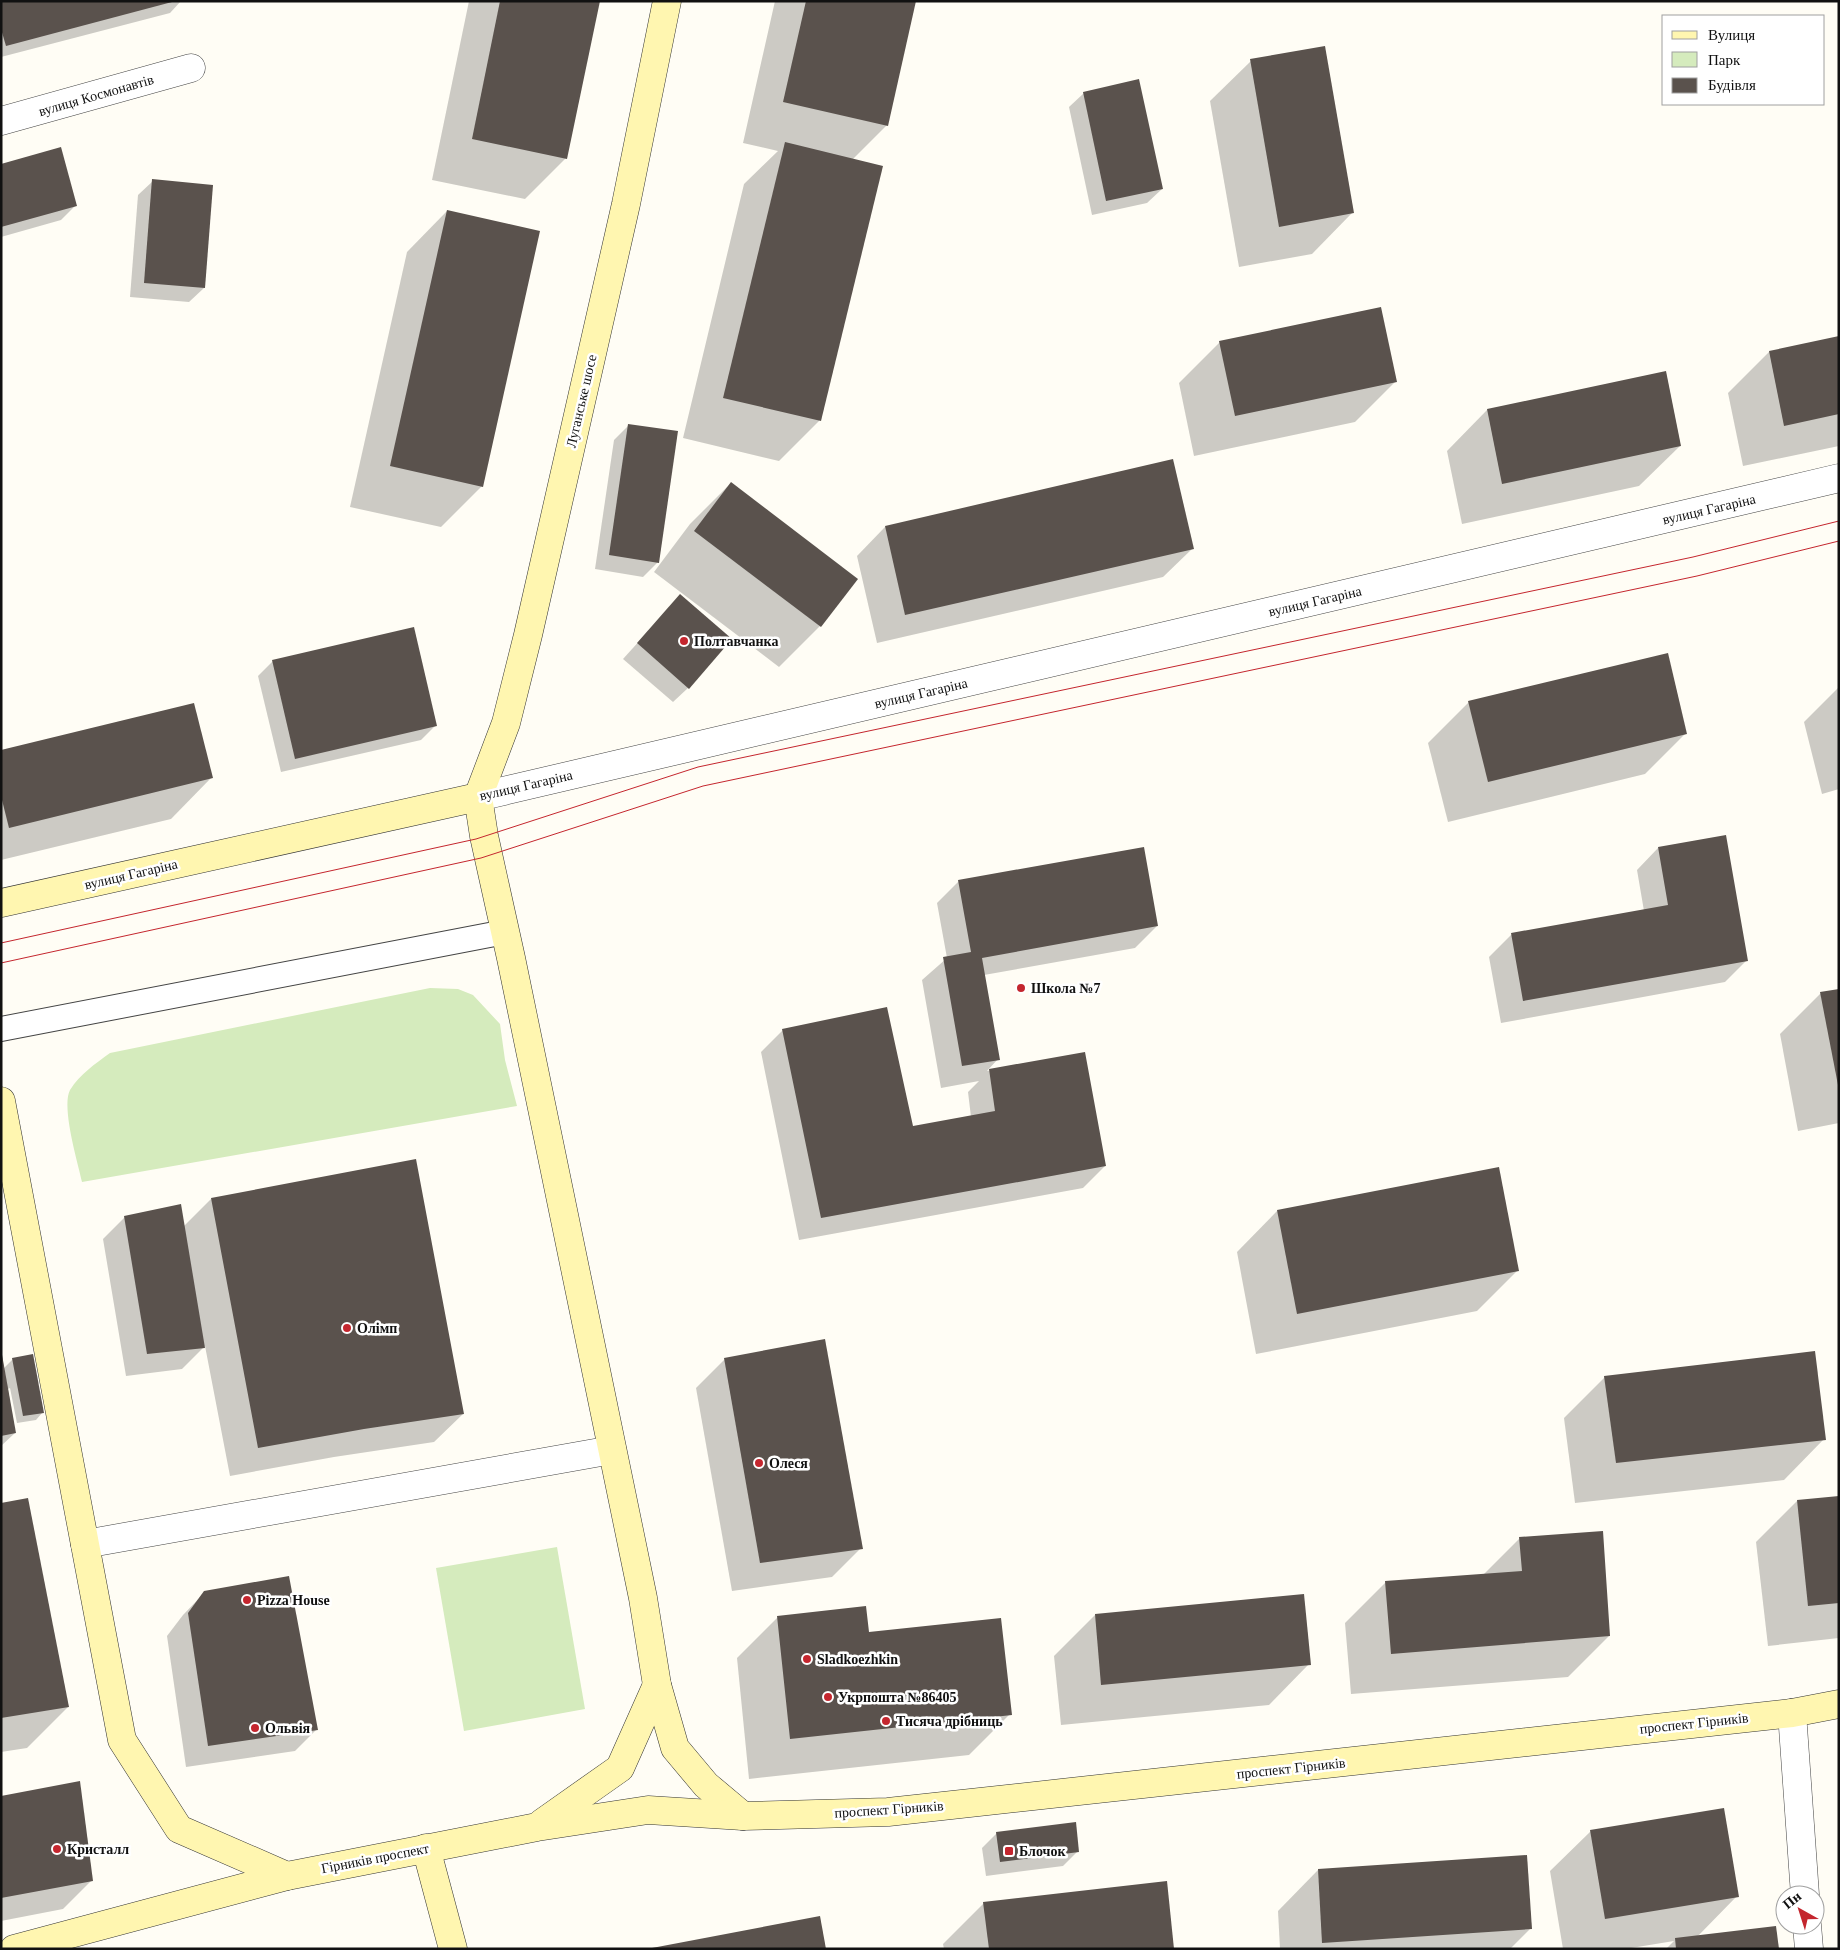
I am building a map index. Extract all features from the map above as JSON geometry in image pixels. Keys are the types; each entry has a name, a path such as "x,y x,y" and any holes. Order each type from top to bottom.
{"main road":[{"name":"Луганське шосе","path":"478,797 506,723 528,635 626,204 667,1"},
{"name":"вулиця Гагаріна","path":"1,904 478,797"},
{"path":"478,797 643,1598 657,1686 675,1748 706,1786 743,1816"},
{"path":"1,1101 122,1740 179,1829 287,1876"},
{"path":"537,1827 620,1768 657,1686"},
{"name":"проспект Гірників","path":"743,1816 888,1812 1792,1713 1839,1704"},
{"name":"Гірників проспект","path":"14,1949 287,1876 537,1827 648,1810 743,1816"},
{"path":"426,1848 453,1949"}],"street":[{"name":"вулиця Космонавтів","path":"1,121 191,68"},
{"name":"вулиця Гагаріна","path":"478,797 1839,478"},
{"path":"86,1544 612,1450"},
{"path":"1792,1713 1804,1885"},
{"path":"1808,1935 1809,1949"}],"lane":[{"path":"1,1029 505,932"}],"green space":[{"path":"430,988 458,989 473,995 500,1024 505,1060 517,1106 82,1182 69,1122 68,1098 70,1090 78,1079 110,1053"},
{"path":"557,1547 585,1709 464,1731 436,1568"}],"building":[{"path":"1,1 172,2 6,46 1,29"},
{"path":"500,1 600,1 567,159 472,139"},
{"path":"806,1 916,1 888,126 783,102"},
{"path":"1325,46 1354,213 1279,227 1250,59"},
{"path":"1139,79 1163,189 1106,201 1083,92"},
{"path":"785,142 883,166 821,421 723,398"},
{"path":"61,147 77,206 1,227 1,164"},
{"path":"152,179 213,185 205,288 144,283"},
{"path":"447,210 540,231 483,487 390,466"},
{"path":"1381,307 1397,382 1235,416 1219,341"},
{"path":"1839,336 1839,414 1784,426 1769,351"},
{"path":"1666,371 1681,446 1502,484 1487,409"},
{"path":"628,424 678,431 659,563 609,555"},
{"path":"1173,459 1194,549 905,615 885,526"},
{"path":"731,482 858,579 821,627 694,531"},
{"name":"Полтавчанка","path":"680,594 732,639 689,689 637,643"},
{"path":"414,627 437,726 295,759 272,660"},
{"path":"1668,653 1687,734 1488,782 1468,701"},
{"path":"194,703 213,778 9,828 1,796 1,750"},
{"path":"1726,835 1748,961 1523,1001 1511,933 1668,905 1658,847"},
{"path":"1144,847 1158,926 982,958 1000,1060 962,1066 943,957 971,952 958,880"},
{"path":"1839,989 1839,1085 1838,1085 1820,992"},
{"path":"887,1007 913,1126 995,1111 989,1069 1085,1052 1106,1166 821,1218 782,1029"},
{"path":"416,1159 464,1414 258,1448 211,1198"},
{"path":"1499,1167 1519,1271 1297,1314 1277,1210"},
{"path":"181,1204 205,1348 147,1354 124,1216"},
{"path":"825,1339 863,1549 760,1563 724,1358"},
{"path":"1,1349 16,1433 1,1436"},
{"path":"1815,1351 1826,1440 1616,1463 1604,1376"},
{"path":"33,1354 44,1413 23,1416 12,1358"},
{"path":"1839,1496 1839,1603 1808,1606 1797,1500"},
{"path":"28,1498 69,1707 1,1718 1,1503"},
{"path":"1603,1531 1610,1636 1391,1654 1385,1581 1522,1571 1519,1537"},
{"path":"289,1576 318,1730 208,1746 188,1613 204,1591"},
{"path":"1304,1594 1311,1665 1101,1685 1095,1614"},
{"path":"866,1606 869,1632 1001,1618 1012,1715 790,1739 777,1616"},
{"path":"80,1781 93,1881 1,1898 1,1796"},
{"path":"1724,1808 1739,1897 1605,1919 1590,1830"},
{"path":"1076,1822 1079,1852 1000,1862 996,1832"},
{"path":"1527,1855 1532,1929 1322,1943 1318,1869"},
{"path":"1167,1881 1174,1949 989,1949 983,1902"},
{"path":"820,1916 826,1949 652,1949 652,1948"},
{"path":"1775,1926 1775,1935 1777,1935 1779,1949 1676,1949 1675,1938"}],"tram line":[{"path":"1,943 476,839 698,767 1693,557 1839,521"},
{"path":"1,963 481,858 703,786 1697,576 1839,541"}],"place":[{"name":"Полтавчанка","path":"684,641"},
{"name":"Школа №7","path":"1021,988"},
{"name":"Олімп","path":"347,1328"},
{"name":"Олеся","path":"759,1463"},
{"name":"Pizza House","path":"247,1600"},
{"name":"Sladkoezhkin","path":"807,1659"},
{"name":"Укрпошта №86405","path":"828,1697"},
{"name":"Тисяча дрібниць","path":"886,1721"},
{"name":"Ольвія","path":"255,1728"},
{"name":"Кристалл","path":"57,1849"},
{"name":"Блочок","path":"1009,1851"}]}
